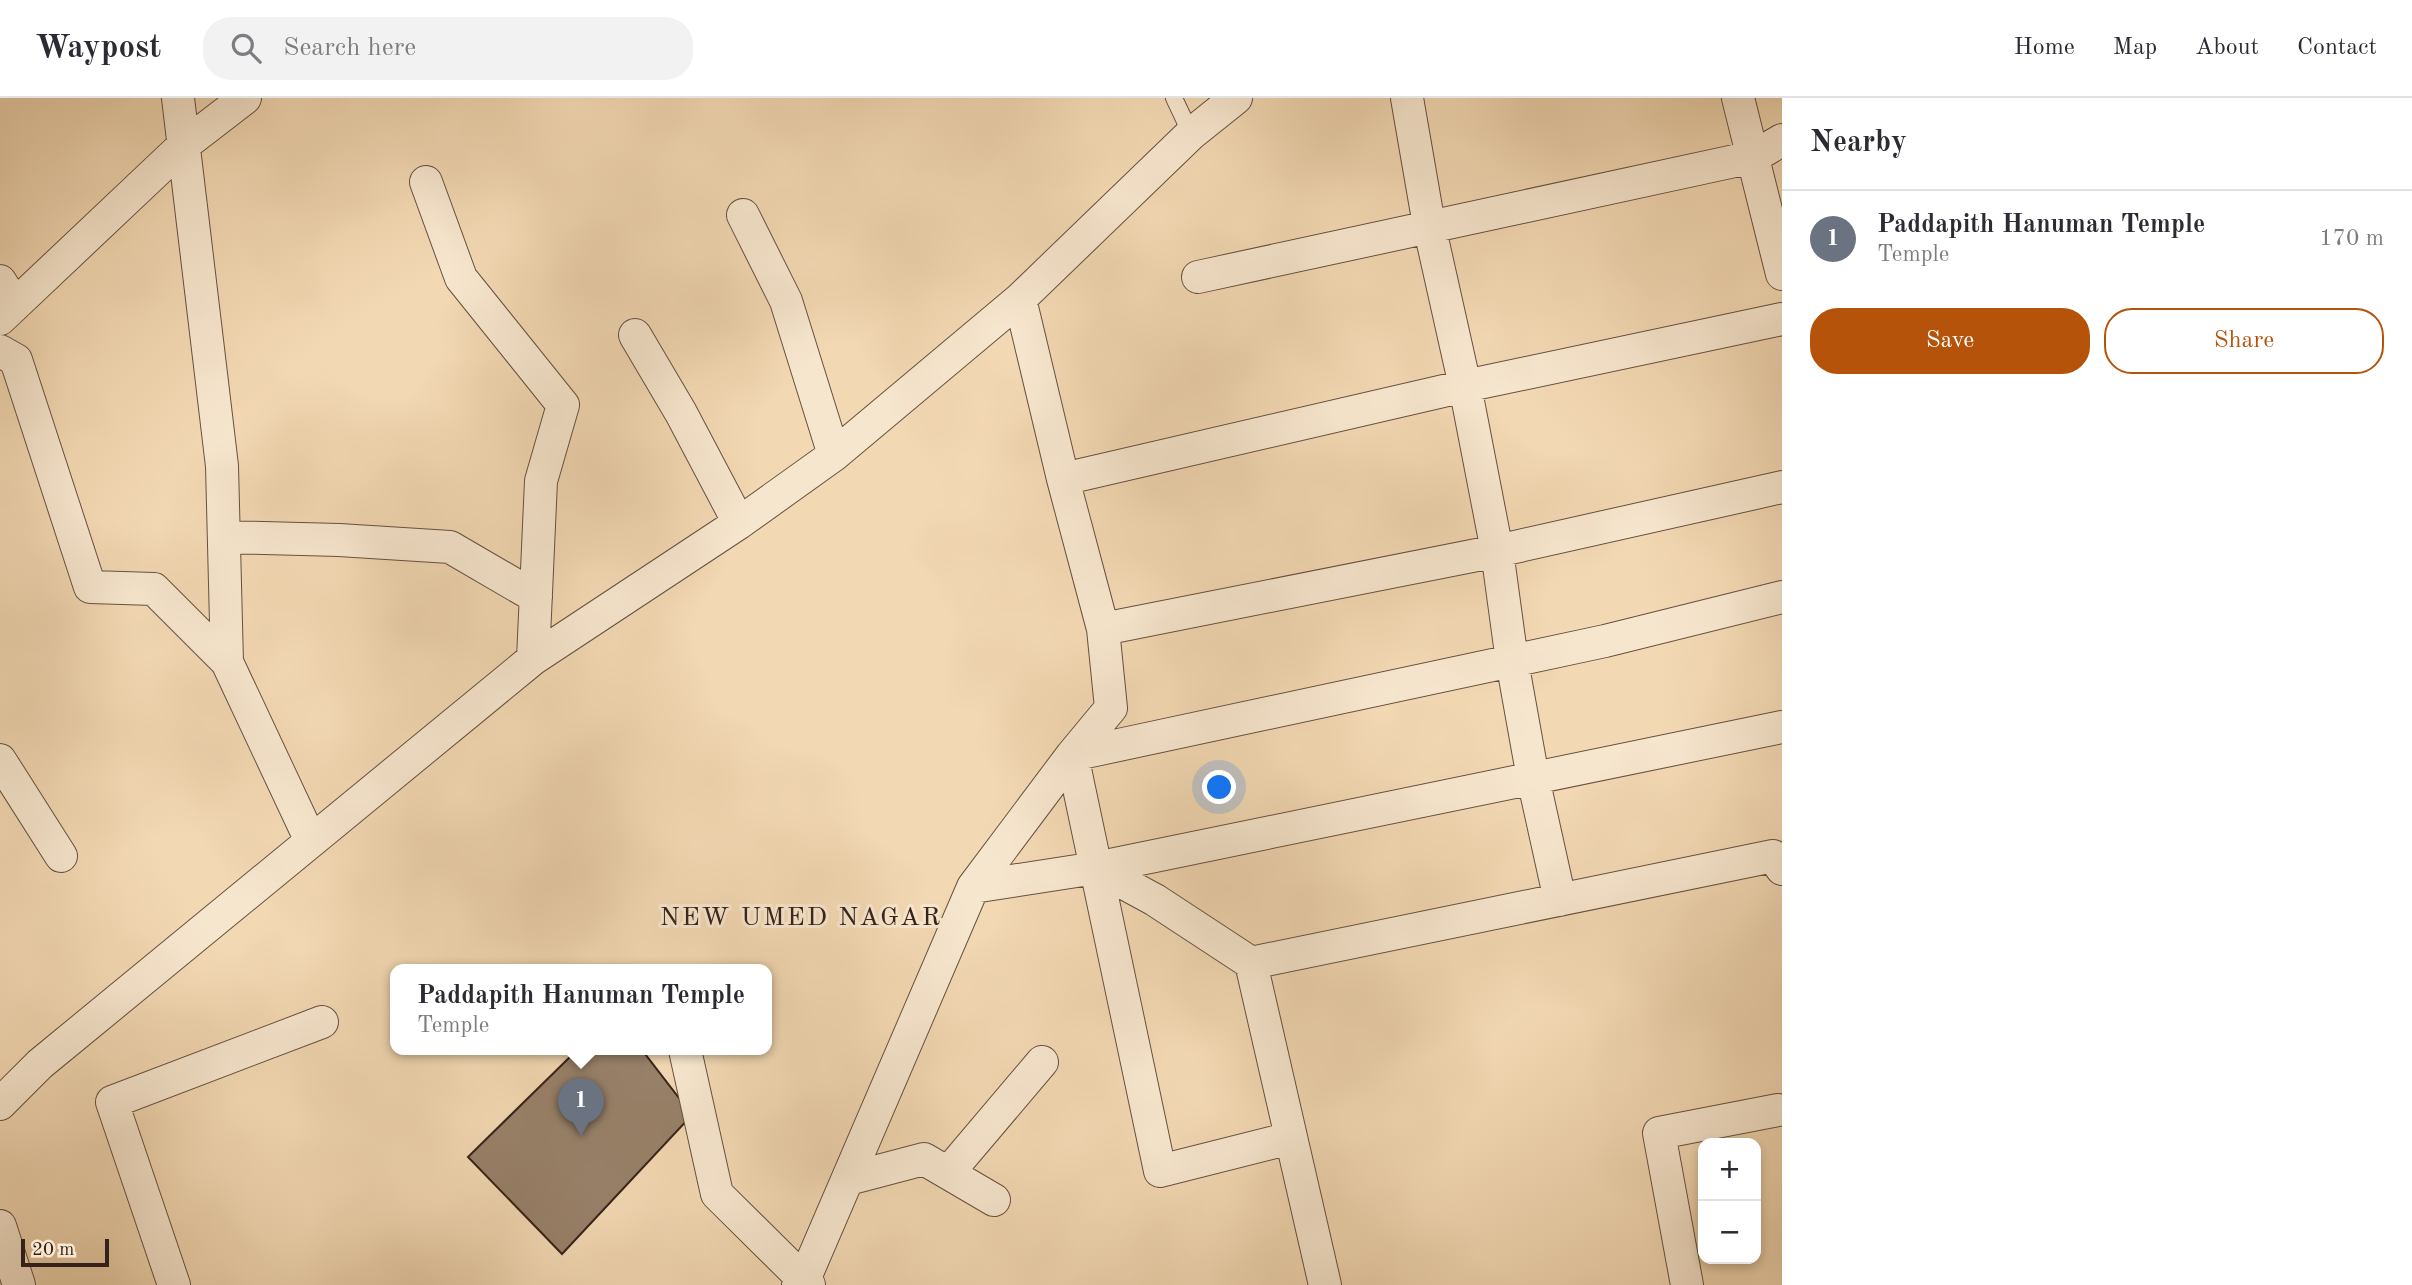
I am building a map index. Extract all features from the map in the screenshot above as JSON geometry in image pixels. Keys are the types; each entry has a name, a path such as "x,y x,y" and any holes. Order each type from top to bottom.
{"street":[{"path":"178,98 222,466 227,662"},
{"path":"5,302 184,145 245,98"},
{"path":"0,1104 40,1064 533,659 739,523 834,455 1020,299 1191,134 1236,98"},
{"path":"1407,98 1429,225 1465,386 1497,551 1512,661 1533,778 1560,900"},
{"path":"1738,98 1782,274"},
{"path":"1198,277 1753,157 1782,140"},
{"path":"426,182 461,278 563,405 541,481 533,659"},
{"path":"743,215 786,301 834,455"},
{"path":"686,1055 717,1194 804,1284 973,887 1072,755 1111,708 1103,629 1063,479 1020,299"},
{"path":"1063,479 1465,386 1782,319"},
{"path":"635,335 681,413 739,523"},
{"path":"0,351 16,360 90,587 154,589 227,662 311,841"},
{"path":"1103,629 1497,551 1782,487"},
{"path":"224,537 450,547 536,597"},
{"path":"1072,755 1605,641 1782,597"},
{"path":"973,887 1096,868 1782,727"},
{"path":"1072,755 1160,1171 1291,1138"},
{"path":"0,760 61,856"},
{"path":"1251,963 1773,856 1782,869"},
{"path":"1096,868 1156,901 1251,963 1325,1285"},
{"path":"174,1285 112,1102 322,1022"},
{"path":"948,1173 1042,1062"},
{"path":"1687,1285 1659,1133 1778,1110"},
{"path":"848,1179 924,1159 994,1200"},
{"path":"0,1226 19,1285"}],"lane":[{"path":"1174,98 1191,134"}],"building":[{"path":"572,1055 646,1055 692,1115 562,1254 468,1157"}],"place":[{"name":"Paddapith Hanuman Temple","path":"581,1136"}],"district":[{"name":"NEW UMED NAGAR","path":"801,916"}]}
